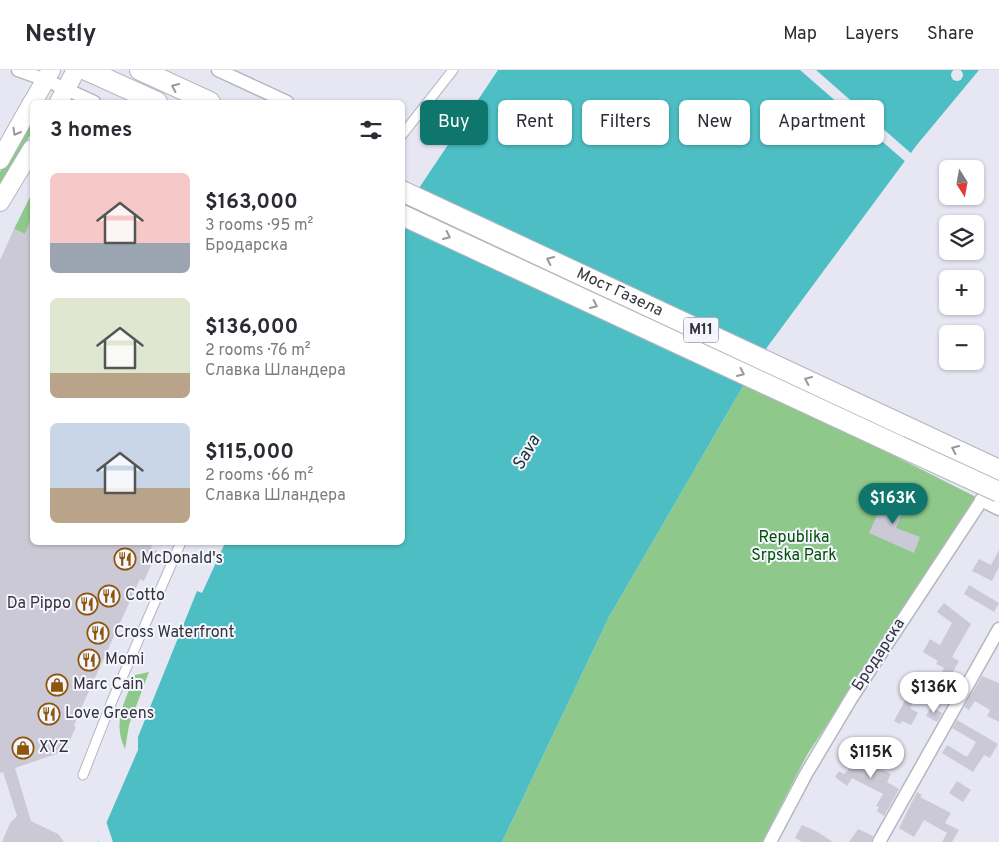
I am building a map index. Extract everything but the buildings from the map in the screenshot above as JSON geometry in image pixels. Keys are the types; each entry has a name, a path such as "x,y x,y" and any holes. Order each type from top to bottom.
{"highway":[{"path":"86,70 153,100"},
{"path":"140,70 206,100"},
{"name":"Мост Газела","path":"405,192 999,470"},
{"name":"Мост Газела","path":"405,216 990,496"}],"main road":[{"path":"62,96 76,70"},
{"path":"35,100 48,75"},
{"path":"0,160 30,108"},
{"path":"0,202 30,152"}],"street":[{"path":"18,70 48,75 62,96 83,100"},
{"path":"218,70 278,100"},
{"path":"405,131 453,70"},
{"name":"Бродарска","path":"770,842 806,774 852,697 990,496 999,475"},
{"path":"990,496 999,509"},
{"path":"83,775 112,701 180,545"},
{"path":"879,842 999,629"}],"green space":[{"path":"30,121 30,135 0,186 0,172"},
{"path":"30,197 30,223 25,234 14,229"},
{"name":"Republika Srpska Park","path":"746,381 976,497 807,755 762,842 502,842 609,617"},
{"path":"149,672 129,725 125,749 121,739 121,712 135,675"}],"water":[{"name":"Sava","path":"498,70 979,70 916,146 768,346 746,381 609,617 502,842 98,842 138,750 138,737 197,591 202,593 224,545 405,545 405,209 448,145 488,145 488,100 478,100"}],"pier":[{"path":"957,69 963,75 957,81 951,75"},
{"path":"800,70 816,70 850,100 835,100"},
{"path":"884,130 913,155 907,163 884,143"},
{"path":"106,819 113,842 99,842 97,838"}],"place":[{"name":"McDonald's","path":"125,559"},
{"name":"Cotto","path":"109,596"},
{"name":"Da Pippo","path":"87,604"},
{"name":"Cross Waterfront","path":"98,633"},
{"name":"Momi","path":"89,660"},
{"name":"Marc Cain","path":"57,685"},
{"name":"Love Greens","path":"49,714"},
{"name":"XYZ","path":"23,748"}]}
